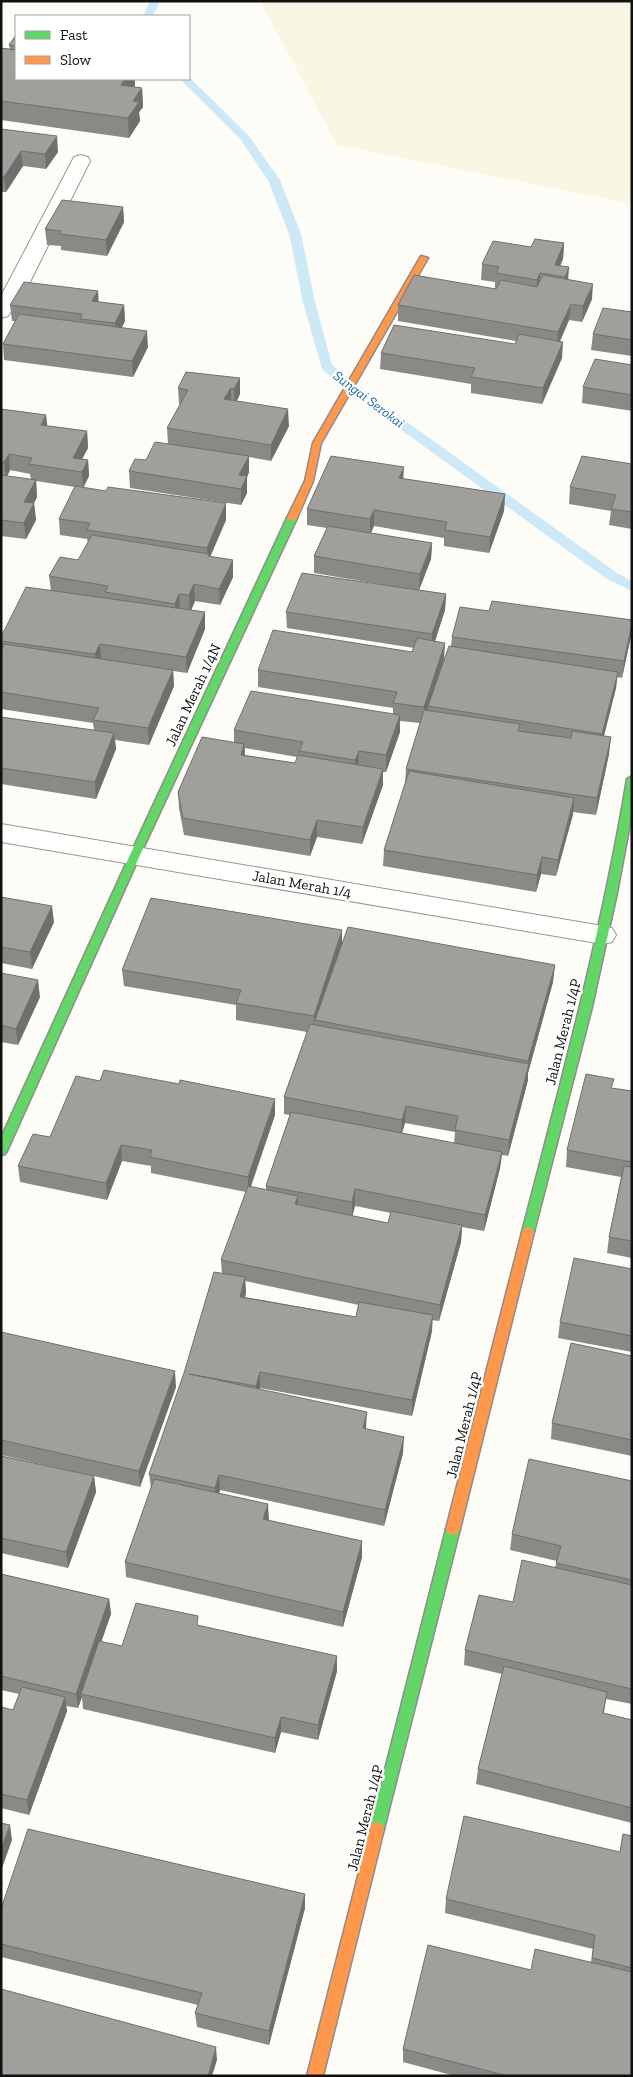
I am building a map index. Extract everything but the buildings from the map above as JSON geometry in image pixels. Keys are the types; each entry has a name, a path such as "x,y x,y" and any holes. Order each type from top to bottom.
{"street":[{"path":"1,312 17,288 81,161"},
{"name":"Jalan Merah 1/4N","path":"1,1151 134,855 309,481 317,443 424,258"},
{"name":"Jalan Merah 1/4P","path":"315,2076 603,935 632,780"},
{"name":"Jalan Merah 1/4","path":"1,832 603,935"}],"shaded area":[{"path":"260,1 632,1 632,204 337,145"}],"waterway":[{"name":"Sungai Serokai","path":"150,15 155,1"},
{"name":"Sungai Serokai","path":"186,80 244,137 274,180 295,234 309,302 326,366 371,402 612,576 632,587"}],"traffic: fast":[{"path":"1,1151 135,855 292,518"},
{"path":"528,1232 586,1007 612,893 632,779"},
{"path":"377,1829 453,1529"}],"traffic: slow":[{"path":"292,518 309,481 317,443 424,258"},
{"path":"453,1529 528,1232"},
{"path":"315,2076 377,1829"}]}
